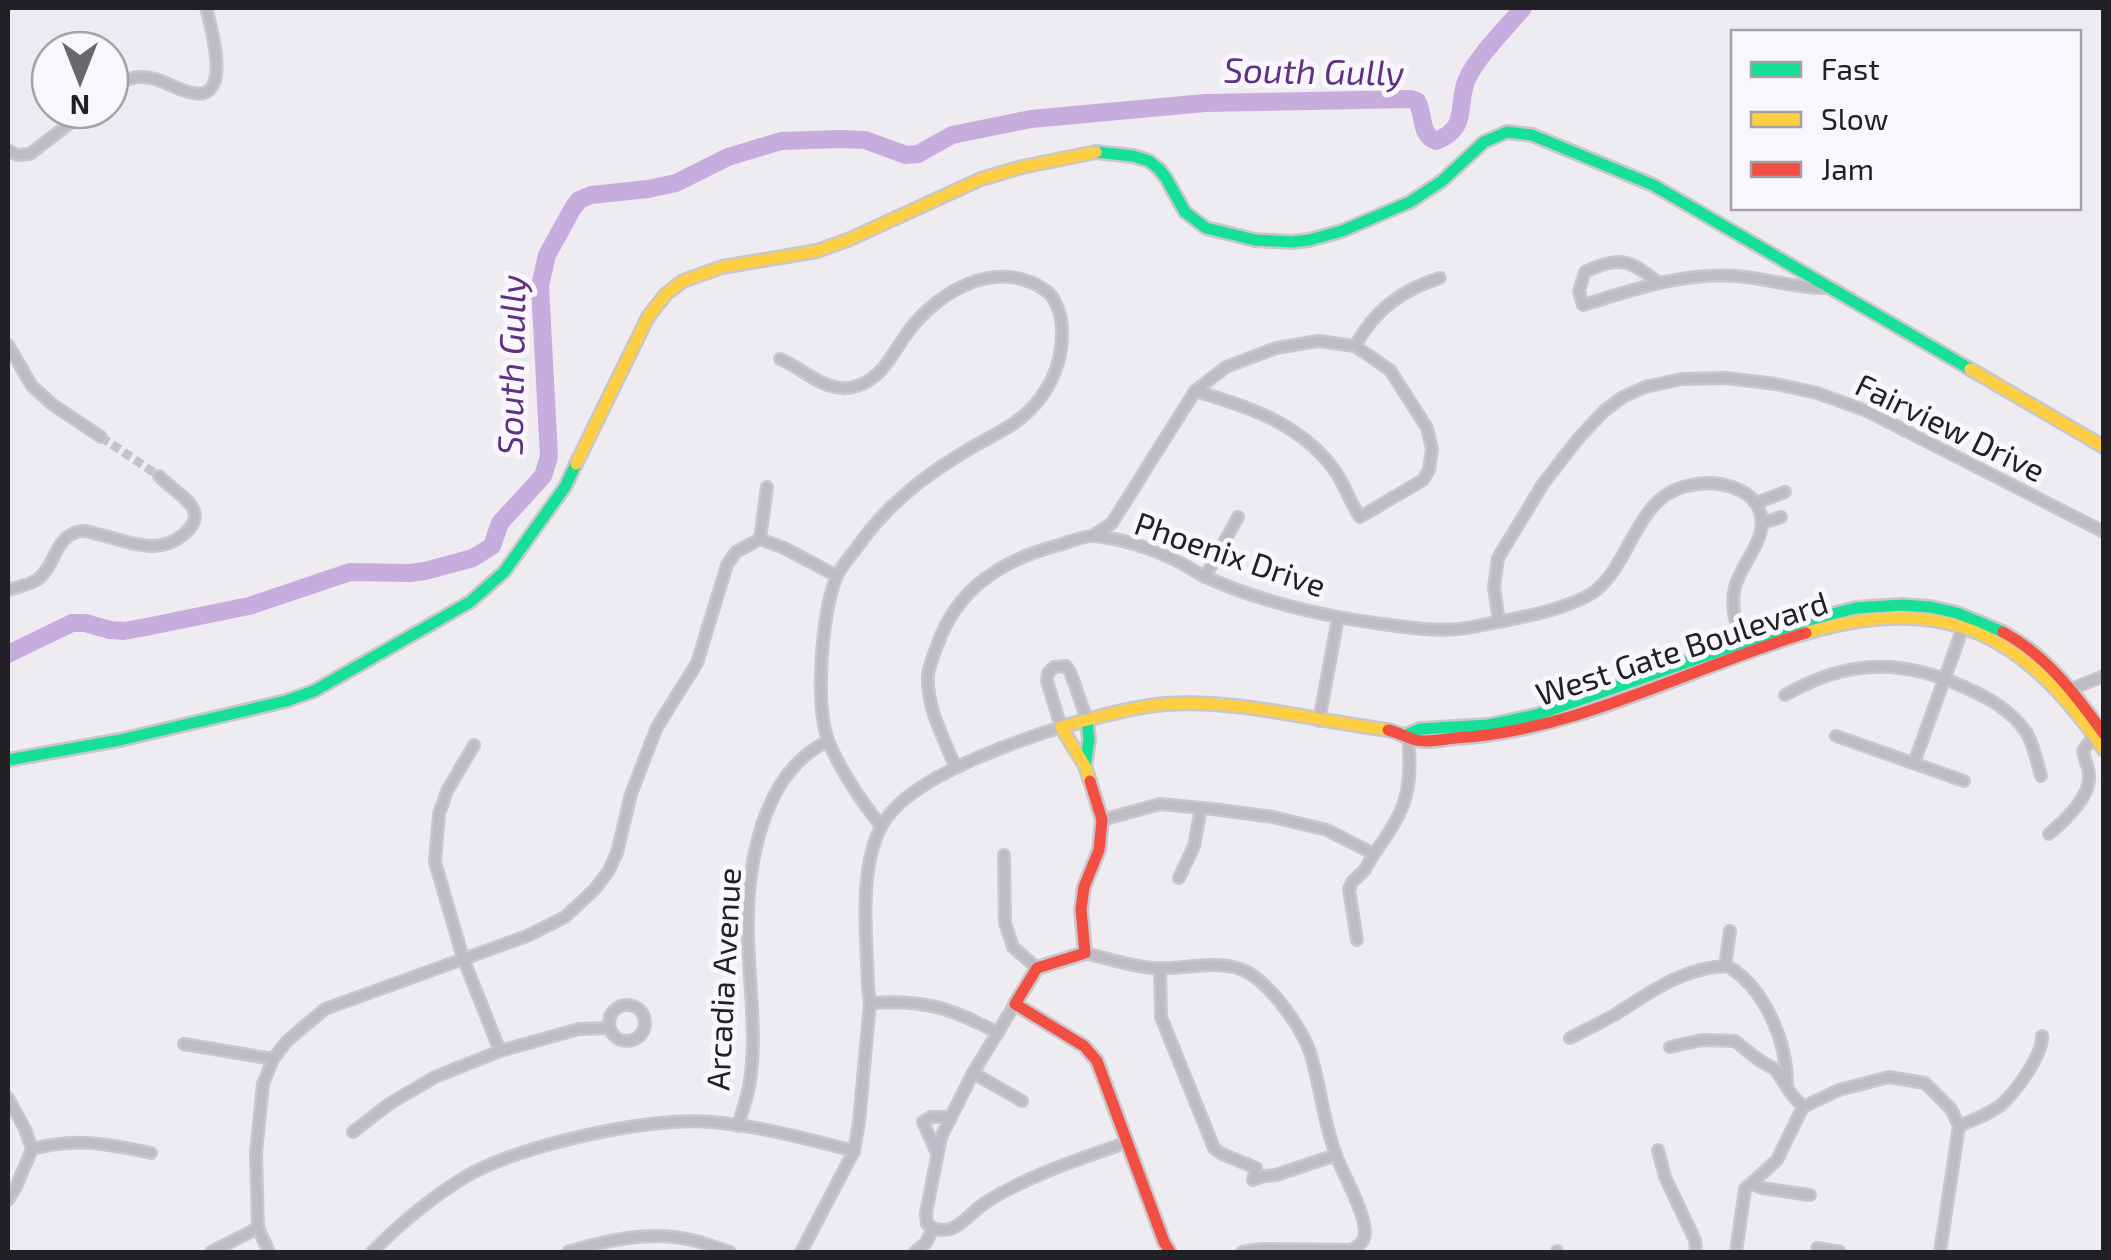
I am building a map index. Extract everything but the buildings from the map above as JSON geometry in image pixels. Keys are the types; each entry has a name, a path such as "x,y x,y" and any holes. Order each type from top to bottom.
{"main road":[{"path":"8,760 120,740 286,701 314,691 470,602 504,572 565,487 648,317 665,292 693,276 724,267 791,258 862,236 979,179 1105,152 1150,161 1162,172 1184,210 1211,231 1262,243 1293,244 1352,228 1416,200 1484,142 1508,132 1532,136 1653,184 2104,447"},
{"name":"West Gate Boulevard","path":"1061,727 1166,704 1231,705 1408,734 1420,729 1489,725 1536,715 1745,648 1805,621 1876,606 1926,605 1998,628 2028,647 2067,691 2099,735 2104,750"},
{"path":"1085,766 1089,740 1086,720"},
{"path":"1061,727 1085,766 1102,820 1098,850 1080,909 1085,953 1038,968 1015,1004 1084,1046 1096,1061 1170,1252"}],"street":[{"path":"130,79 151,78 190,93 210,91 217,62 206,8"},
{"path":"8,150 17,156 30,154 61,130"},
{"path":"1658,283 1640,267 1614,261 1585,272 1579,291 1583,304 1658,283 1734,276 1810,289 1829,288"},
{"path":"780,359 824,384 856,387 884,368 909,329 947,294 975,280 1006,276 1028,280 1050,293 1062,322 1058,365 1036,406 1008,428 936,468 904,493 836,576 822,646 823,716 828,741 859,798 881,826 867,881 870,1003 860,1122 854,1151 801,1252"},
{"path":"1355,346 1380,310 1399,295 1440,278"},
{"path":"1092,536 1112,523 1195,391 1226,367 1276,348 1318,342 1355,346 1390,370 1427,428 1432,450 1429,470 1423,480 1363,516 1358,515 1336,472 1301,435 1261,413 1195,391"},
{"path":"8,345 32,386 100,438"},
{"name":"Fairview Drive","path":"1499,622 1494,586 1498,558 1543,484 1604,411 1644,387 1682,379 1726,378 1818,393 1867,411 2104,532"},
{"path":"8,590 34,582 44,573 62,542 70,534 84,530 145,546 174,543 192,527 195,513 185,496 160,476"},
{"name":"Phoenix Drive","path":"956,768 930,702 928,672 946,622 968,594 998,569 1030,553 1092,536 1140,546 1266,601 1338,618 1457,630 1573,602 1596,590 1656,501 1679,488 1704,482 1733,487 1756,503"},
{"path":"760,539 768,487"},
{"path":"1745,648 1734,615 1735,586 1760,534 1762,523 1756,503 1785,492"},
{"path":"1205,577 1238,516"},
{"path":"1762,523 1781,516"},
{"path":"269,1252 258,1228 259,1115 263,1084 286,1041 325,1009 527,936 565,917 594,890 617,853 638,772 657,727 697,663 727,565 736,552 760,539 836,576"},
{"path":"1320,721 1338,618"},
{"path":"1914,763 1965,620"},
{"path":"1061,727 1047,681 1050,669 1060,665 1066,666 1071,674 1086,720"},
{"path":"1784,695 1834,672 1865,667 1916,669 1994,700 2027,733 2041,776"},
{"path":"2067,691 2104,676"},
{"name":"West Gate Boulevard","path":"881,826 912,793 956,768 1061,727"},
{"path":"1357,940 1350,889 1397,822 1404,804 1410,771 1408,734"},
{"path":"2048,834 2074,810 2088,785 2083,751 2099,735"},
{"path":"1836,736 1964,781"},
{"name":"Arcadia Avenue","path":"738,1126 750,1082 748,932 753,865 761,827 791,769 812,748 828,741"},
{"path":"474,745 446,790 439,814 435,862 463,958 500,1051"},
{"path":"1102,820 1160,804 1272,816 1326,830 1374,854"},
{"path":"1179,878 1194,846 1201,808"},
{"path":"1004,856 1006,922 1014,947 1038,968"},
{"path":"1726,966 1730,932"},
{"path":"1085,953 1147,967 1223,966 1243,970 1263,984 1285,1009 1312,1056 1320,1102 1364,1225 1363,1241 1351,1250 1242,1252"},
{"path":"1570,1038 1686,973 1726,966 1748,981 1778,1031 1786,1086"},
{"path":"1160,968 1161,1017 1214,1148 1256,1168 1253,1180 1276,1176 1336,1154"},
{"path":"870,1003 903,1001 937,1006 998,1033"},
{"path":"1015,1004 973,1073 941,1137 927,1224 938,1231 954,1229 985,1203 1051,1170 1128,1142"},
{"path":"622,1006 634,1006 644,1019 643,1031 628,1041 616,1038 609,1028 610,1016 622,1006"},
{"path":"353,1132 388,1104 435,1078 500,1051 579,1029 609,1028"},
{"path":"1959,1126 1999,1108 2042,1049 2042,1036"},
{"path":"1670,1047 1702,1040 1735,1041 1776,1069 1803,1107"},
{"path":"184,1044 273,1059"},
{"path":"973,1073 1022,1100"},
{"path":"1736,1252 1745,1189 1776,1160 1803,1107 1840,1090 1889,1077 1925,1083 1951,1108 1959,1126 1940,1252"},
{"path":"8,1098 32,1149 8,1200"},
{"path":"937,1153 923,1122 931,1117 951,1117"},
{"path":"372,1252 468,1175 525,1152 602,1132 710,1121 778,1132 854,1151"},
{"path":"32,1149 56,1142 90,1143 151,1153"},
{"path":"1658,1150 1665,1177 1695,1240 1696,1252"},
{"path":"1752,1184 1810,1195"},
{"path":"211,1252 258,1228"},
{"path":"914,1252 926,1243 933,1228"},
{"path":"568,1252 601,1242 646,1236 690,1239 730,1252"},
{"path":"1817,1248 1840,1252"}],"waterway":[{"name":"South Gully","path":"8,654 72,623 124,631 146,627 249,606 350,572 425,571 473,558 492,546 500,523 543,476 549,457 540,286 547,255 579,200 676,183 728,157 781,141 865,140 906,155 918,154 952,135 1031,119 1205,103 1411,99 1417,101 1425,129 1436,141 1447,136 1458,122 1464,88 1472,70 1523,8"}],"tunnel":[{"path":"101,437 159,476"}],"traffic: fast":[{"path":"1096,152 1149,161 1166,178 1185,212 1206,228 1255,240 1292,242 1342,231 1410,202 1442,181 1484,142 1507,132 1532,135 1653,185 1970,369"},
{"path":"8,760 120,740 314,691 470,602 504,572 565,487 576,464"},
{"path":"1408,734 1420,729 1489,725 1536,715 1805,621 1856,608 1930,607 1957,613 2003,632"},
{"path":"1085,766 1087,720"}],"traffic: slow":[{"path":"576,464 648,317 666,294 683,281 722,267 817,251 981,179 1096,152"},
{"path":"1970,369 2104,447"},
{"path":"1806,633 1856,621 1900,618 1941,621 1978,633 2011,651 2043,677 2104,750"},
{"path":"1090,781 1061,727 1139,708 1166,704 1222,705 1388,730"}],"traffic: jam":[{"path":"2003,632 2047,664 2104,734"},
{"path":"1388,730 1430,741 1545,724 1806,633"},
{"path":"1090,781 1102,820 1099,850 1084,887 1081,909 1085,953 1037,968 1015,1004 1084,1046 1097,1061 1170,1252"}]}
